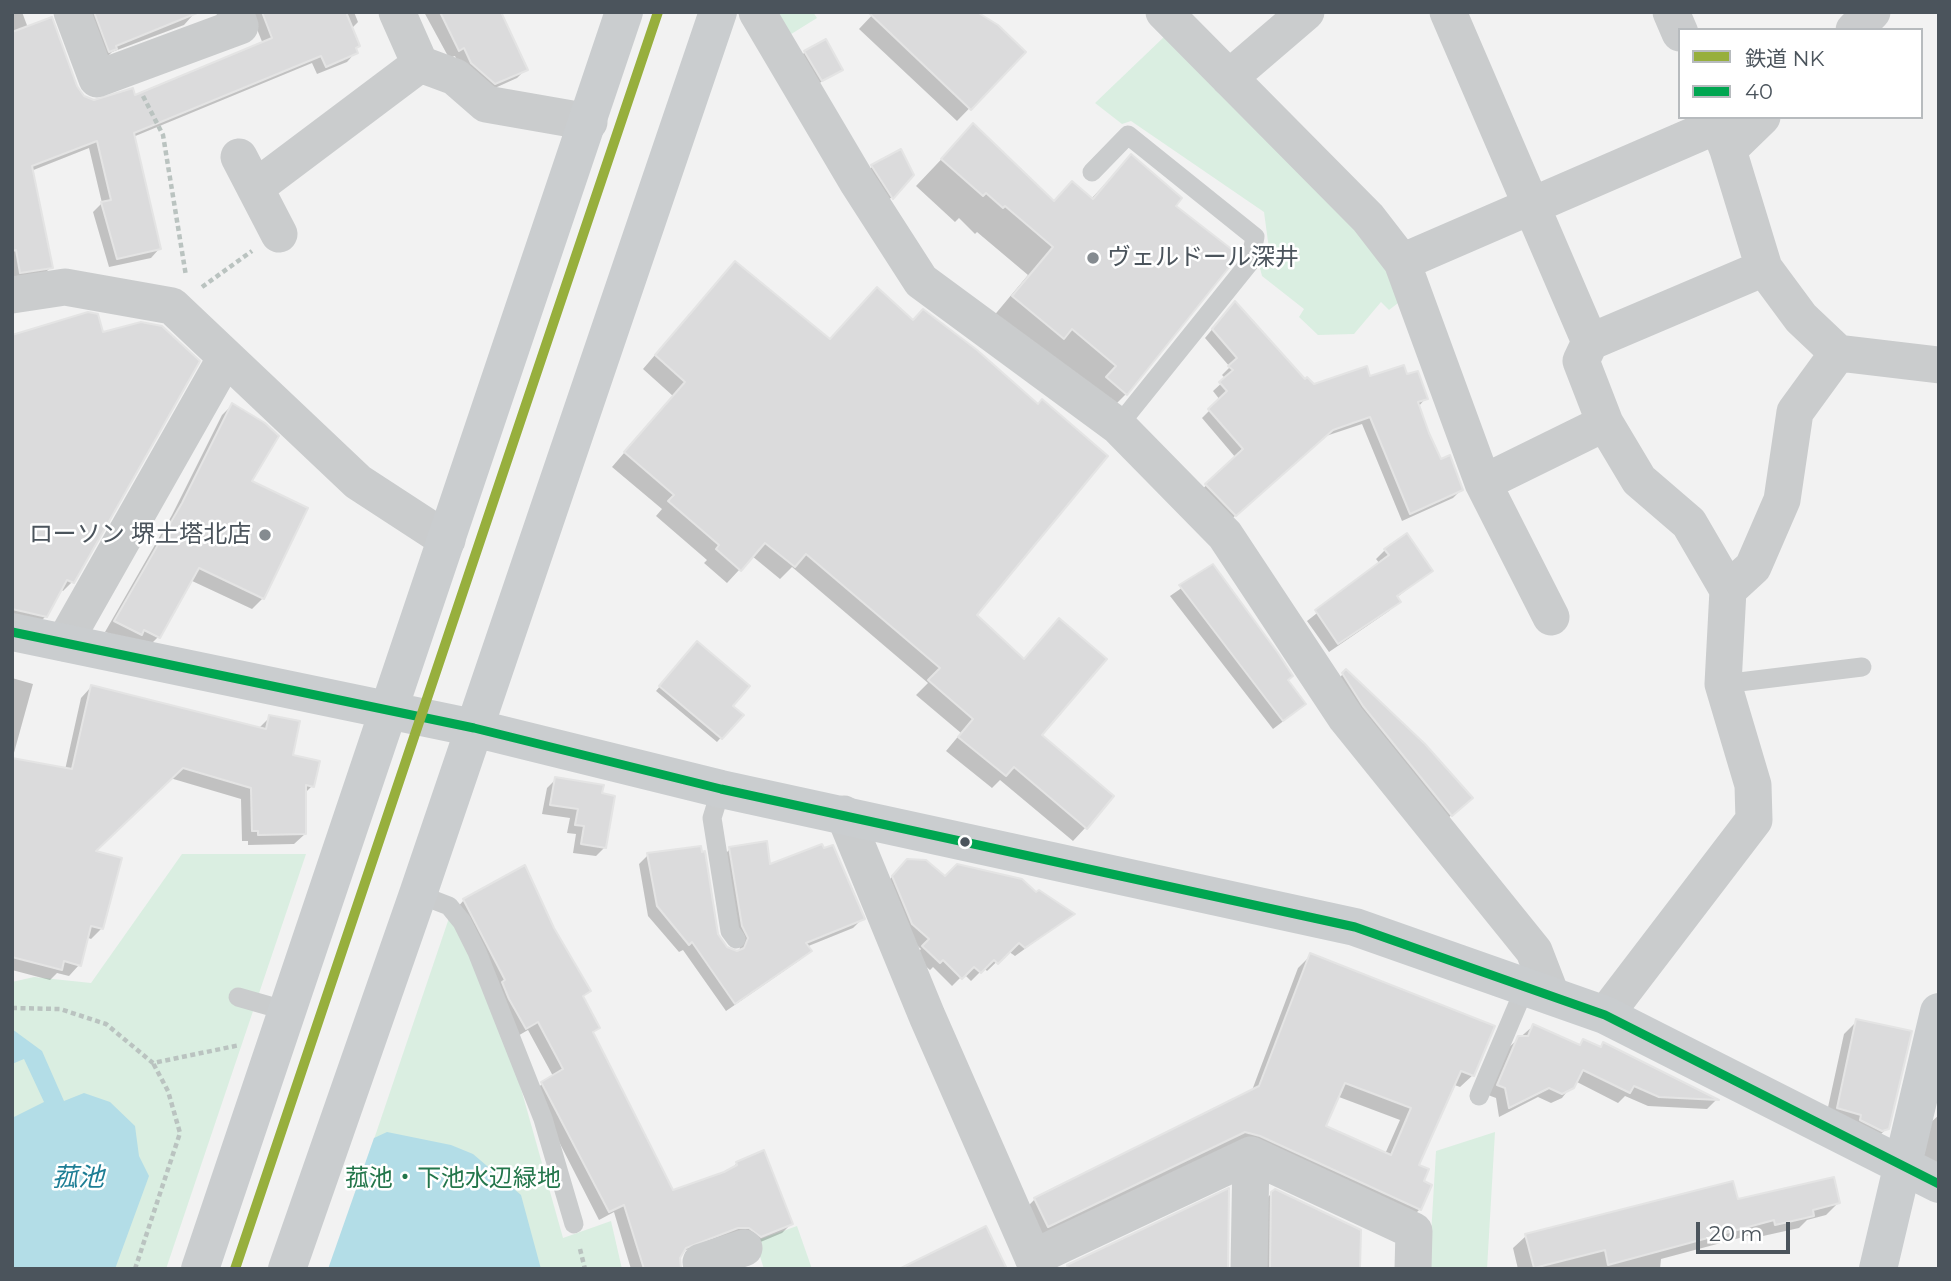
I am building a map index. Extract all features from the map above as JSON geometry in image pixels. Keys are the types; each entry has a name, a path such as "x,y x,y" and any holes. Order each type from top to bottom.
{"street":[{"path":"72,12 97,79 240,26 235,12"},
{"path":"397,12 420,64 455,77 486,104 589,122"},
{"path":"200,1269 624,12"},
{"path":"288,1269 718,12"},
{"path":"757,12 858,183 921,281 1118,426 1225,534 1346,718 1534,951 1539,990"},
{"path":"1164,12 1368,218 1402,262 1483,483 1551,617"},
{"path":"1230,78 1306,12"},
{"path":"1448,12 1529,206 1590,342"},
{"path":"1671,12 1678,28"},
{"path":"1856,28 1872,12"},
{"path":"279,234 247,172 420,64"},
{"path":"1402,262 1529,206 1720,130 1756,119"},
{"path":"1720,130 1764,268 1801,318 1838,353 1939,365"},
{"path":"1605,1015 1754,820 1753,785 1723,684 1728,590 1689,523 1639,480 1605,424 1581,362 1590,342 1764,268"},
{"path":"12,295 65,287 172,306 191,313 226,358 358,482 447,541"},
{"path":"1728,590 1753,567 1782,500 1795,412 1838,353"},
{"path":"64,643 226,358"},
{"path":"1483,483 1605,424"},
{"path":"12,632 474,728 721,789 1355,927 1605,1015 1939,1184"},
{"path":"844,814 932,1029 1035,1264 1251,1155"},
{"path":"1878,1269 1939,1012"},
{"path":"1249,1269 1251,1155"},
{"path":"1251,1155 1414,1231 1413,1269"},
{"path":"704,1269 701,1262 744,1248"}],"lane":[{"path":"1092,172 1128,135 1255,237 1251,262 1118,426"},
{"path":"1723,684 1862,667"},
{"path":"721,789 712,818 730,930 736,939"},
{"path":"418,894 449,906 462,922 477,952 543,1119 574,1224"},
{"path":"1479,1096 1539,990"},
{"path":"238,997 287,1011"}],"path":[{"path":"130,67 163,135 191,313"},
{"path":"191,313 207,283 279,234"},
{"path":"12,1008 32,1006 61,1010 106,1024 153,1063 168,1090 180,1133 135,1269"},
{"path":"153,1063 241,1045 251,1048"}],"green space":[{"path":"773,12 813,12 817,18 788,36"},
{"path":"1165,36 1385,255 1402,300 1389,310 1381,302 1354,334 1318,335 1299,317 1304,309 1262,276 1259,264 1269,249 1264,212 1131,121 1122,124 1095,103"},
{"path":"182,854 306,854 166,1269 12,1269 12,982 34,977 91,983"},
{"name":"菰池・下池水辺緑地","path":"449,918 457,925 518,1078 563,1238 611,1221 622,1269 330,1269"},
{"path":"1495,1132 1487,1269 1429,1269 1436,1151"},
{"path":"797,1226 812,1269 764,1269 755,1241"}],"water":[{"name":"菰池","path":"12,1029 42,1051 64,1101 84,1093 110,1102 135,1126 139,1156 149,1176 115,1269 12,1269 12,1118 44,1102 24,1059 12,1064"},
{"path":"387,1132 451,1145 473,1154 521,1195 541,1269 328,1269 374,1138"}],"building":[{"path":"94,12 197,13 116,46 117,49 109,52"},
{"path":"262,12 346,12 360,46 356,48 358,53 326,67 321,56 134,133 161,249 117,259 101,202 111,200 97,141 32,166 53,268 20,273 16,250 12,251 12,32 52,17 77,86 84,96 94,100 133,88 135,95 272,38"},
{"path":"440,12 501,12 528,70 495,84 471,63 464,48 459,51"},
{"path":"868,12 977,12 998,25 1026,52 971,110"},
{"path":"826,39 843,70 822,81 804,51"},
{"path":"973,123 1054,201 1072,181 1093,199 1131,154 1182,198 1176,206 1239,255 1127,395 1106,377 1116,366 1072,329 1064,339 1012,296 1053,247 1005,206 1003,208 986,193 983,196 941,159"},
{"path":"901,149 914,175 893,199 871,165"},
{"path":"735,261 830,339 877,287 913,320 923,309 977,350 1038,404 1042,399 1108,456 977,615 1024,659 1059,618 1107,659 1042,735 1114,796 1087,829 1014,767 1006,776 958,737 973,719 928,680 940,668 806,554 795,567 765,543 741,571 716,549 719,545 668,501 674,495 624,452 685,382 655,355"},
{"path":"1235,301 1305,379 1307,377 1314,384 1367,366 1370,376 1404,365 1407,374 1418,371 1428,399 1418,402 1429,433 1441,459 1450,455 1463,490 1410,514 1370,417 1333,430 1236,516 1205,484 1243,449 1208,409 1227,391 1219,382 1233,370 1228,366 1237,358 1212,329"},
{"path":"88,312 98,314 103,332 141,322 162,326 200,361 74,583 67,580 47,617 12,609 12,335"},
{"path":"232,403 265,423 279,436 252,481 308,508 264,599 199,568 160,638 144,630 142,635 114,621 182,503"},
{"path":"1407,533 1433,571 1397,596 1401,602 1338,644 1315,610 1389,555 1384,549"},
{"path":"1213,564 1278,653 1293,676 1288,680 1306,704 1283,721 1179,585"},
{"path":"697,641 750,686 733,706 744,715 722,739 659,686"},
{"path":"1346,669 1425,744 1473,798 1452,816 1363,706 1342,673"},
{"path":"91,685 266,729 269,715 300,721 293,755 320,761 314,787 306,785 306,834 258,835 258,831 252,831 251,788 183,768 96,851 122,858 103,929 91,926 81,966 64,961 62,970 12,957 12,758 72,769"},
{"path":"555,777 604,785 602,793 615,796 606,848 581,844 584,826 575,825 578,809 550,805"},
{"path":"767,841 770,864 822,844 824,848 833,845 865,919 806,943 812,951 735,1004 692,942 689,945 657,906 647,853 701,846 702,852 705,851 718,934 727,947 737,951 744,948 748,938 742,926 729,847"},
{"path":"907,859 926,860 945,876 957,864 1022,879 1036,892 1039,890 1075,914 1025,948 1019,943 998,964 994,960 981,973 974,967 962,979 943,960 940,963 922,946 929,939 912,924 892,876"},
{"path":"525,865 554,928 591,991 583,996 600,1028 593,1032 673,1190 724,1172 737,1165 736,1162 764,1150 793,1224 761,1237 749,1228 738,1228 686,1248 680,1258 681,1269 644,1269 624,1205 609,1212 541,1082 563,1069 538,1022 526,1029 509,999 502,982 505,980 463,899"},
{"path":"1310,953 1495,1026 1474,1076 1461,1071 1419,1165 1429,1169 1424,1181 1432,1185 1421,1210 1260,1136 1245,1132 1048,1227 1034,1198 1259,1086","holes":["1345,1083 1411,1108 1391,1155 1326,1126"]},
{"path":"1856,1019 1912,1031 1889,1129 1882,1131 1860,1120 1861,1115 1837,1108"},
{"path":"1533,1024 1580,1045 1583,1039 1601,1047 1603,1042 1719,1100 1659,1097 1634,1086 1630,1093 1583,1070 1574,1088 1562,1094 1549,1088 1509,1108 1505,1088 1497,1085 1518,1036 1528,1036"},
{"path":"1834,1177 1840,1203 1813,1210 1814,1216 1775,1225 1774,1220 1608,1265 1605,1250 1534,1268 1525,1234 1733,1181 1738,1199"},
{"path":"1229,1188 1228,1269 1068,1269 1067,1265"},
{"path":"1275,1189 1361,1230 1360,1269 1270,1269 1271,1192"},
{"path":"986,1226 1007,1269 899,1269"}],"rail line":[{"name":"NK","path":"235,1269 658,12"}],"transit line":[{"name":"40","path":"12,632 474,728 721,789 1355,927 1605,1015 1939,1184"}],"place":[{"name":"ヴェルドール深井","path":"1093,258"},
{"name":"ローソン 堺土塔北店","path":"265,535"}]}
